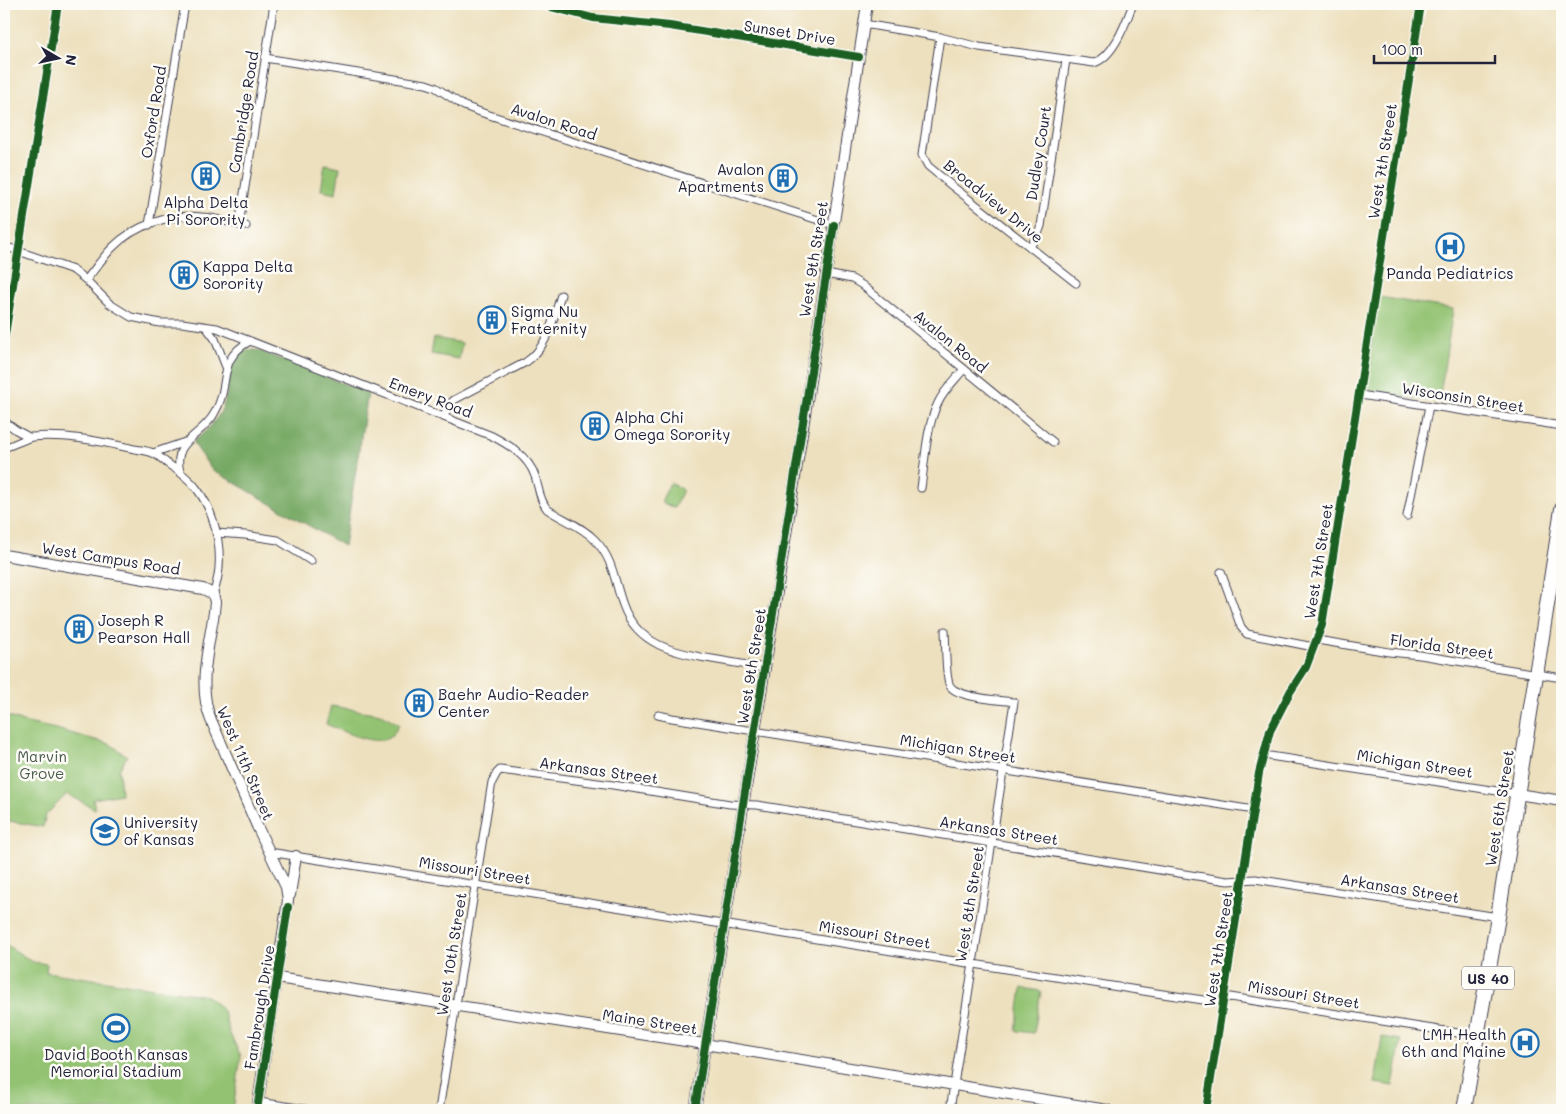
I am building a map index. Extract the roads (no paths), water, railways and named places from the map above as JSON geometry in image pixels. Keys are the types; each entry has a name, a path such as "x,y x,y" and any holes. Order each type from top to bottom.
{"highway":[{"name":"West 6th Street","path":"1464,1110 1498,917 1536,673 1559,549 1562,509"}],"street":[{"path":"4,341 58,4"},
{"name":"Oxford Road","path":"149,225 184,4"},
{"name":"Cambridge Road","path":"149,225 186,216 212,218 243,226 274,4"},
{"name":"Sunset Drive","path":"540,4 593,18 670,26 859,57"},
{"name":"West 9th Street","path":"695,1110 867,4"},
{"path":"864,24 940,37 979,47 1094,63 1102,60 1108,54 1133,4"},
{"path":"1246,4 1257,5"},
{"name":"West 7th Street","path":"1206,1110 1263,755 1270,731 1277,716 1302,674 1318,640 1326,601 1421,4"},
{"name":"Broadview Drive","path":"940,37 922,155 924,159 928,166 952,186 1076,283"},
{"name":"Avalon Road","path":"265,58 426,84 435,87 464,106 483,113 834,225"},
{"name":"Dudley Court","path":"1030,247 1041,226 1066,60"},
{"path":"86,280 113,247 149,225"},
{"name":"Emery Road","path":"4,246 73,270 110,304 131,317 160,323 182,323 217,328 492,436 503,442 522,456 534,474 543,504 547,509 587,532 603,550 612,564 627,614 645,637 665,648 684,654 765,668"},
{"name":"Avalon Road","path":"826,274 852,279 862,285 1053,442"},
{"path":"444,417 448,406 454,400 526,362 536,354 545,341 561,295"},
{"path":"206,327 215,339 226,367"},
{"path":"153,453 185,442 199,432 215,412 223,392 226,367 237,350 250,341"},
{"path":"921,488 930,428 935,411 943,394 964,369"},
{"name":"Wisconsin Street","path":"1360,395 1562,426"},
{"path":"1407,516 1429,406"},
{"path":"4,421 29,437"},
{"path":"4,448 29,437 56,437 88,440 153,453 180,472 196,488 208,508 216,533 218,565 213,594"},
{"path":"180,472 178,456 185,442"},
{"path":"216,533 278,540 311,561"},
{"name":"West Campus Road","path":"4,555 203,588 213,594"},
{"path":"1221,572 1241,627 1247,634 1314,647"},
{"name":"West 11th Street","path":"213,594 215,602 214,612 204,682 206,707 269,852"},
{"name":"West 8th Street","path":"945,631 948,676 951,687 961,694 1014,702 950,1110"},
{"name":"Florida Street","path":"1318,640 1562,678"},
{"name":"Michigan Street","path":"658,715 1254,810"},
{"name":"Michigan Street","path":"1263,755 1562,802"},
{"name":"Arkansas Street","path":"497,772 506,770 726,803 769,807 1228,881 1255,879 1498,917"},
{"name":"West 10th Street","path":"440,1110 492,782 497,772"},
{"name":"Missouri Street","path":"269,852 1217,1002 1230,997 1477,1036"},
{"name":"Fambrough Drive","path":"258,1106 288,907 286,886 269,852"},
{"path":"288,907 296,856"},
{"name":"Maine Street","path":"277,978 705,1044 1107,1110"},
{"path":"258,1106 311,1110"}],"place":[{"name":"Alpha Delta Pi Sorority","path":"206,176"},
{"name":"Avalon Apartments","path":"783,178"},
{"name":"Panda Pediatrics","path":"1450,247"},
{"name":"Kappa Delta Sorority","path":"184,275"},
{"name":"Sigma Nu Fraternity","path":"492,320"},
{"name":"Alpha Chi Omega Sorority","path":"595,426"},
{"name":"Joseph R Pearson Hall","path":"79,629"},
{"name":"Baehr Audio-Reader Center","path":"419,703"},
{"name":"University of Kansas","path":"105,831"},
{"name":"David Booth Kansas Memorial Stadium","path":"116,1028"},
{"name":"LMH Health 6th and Maine","path":"1525,1043"}],"park label":[{"name":"Marvin Grove","path":"42,764"}]}
